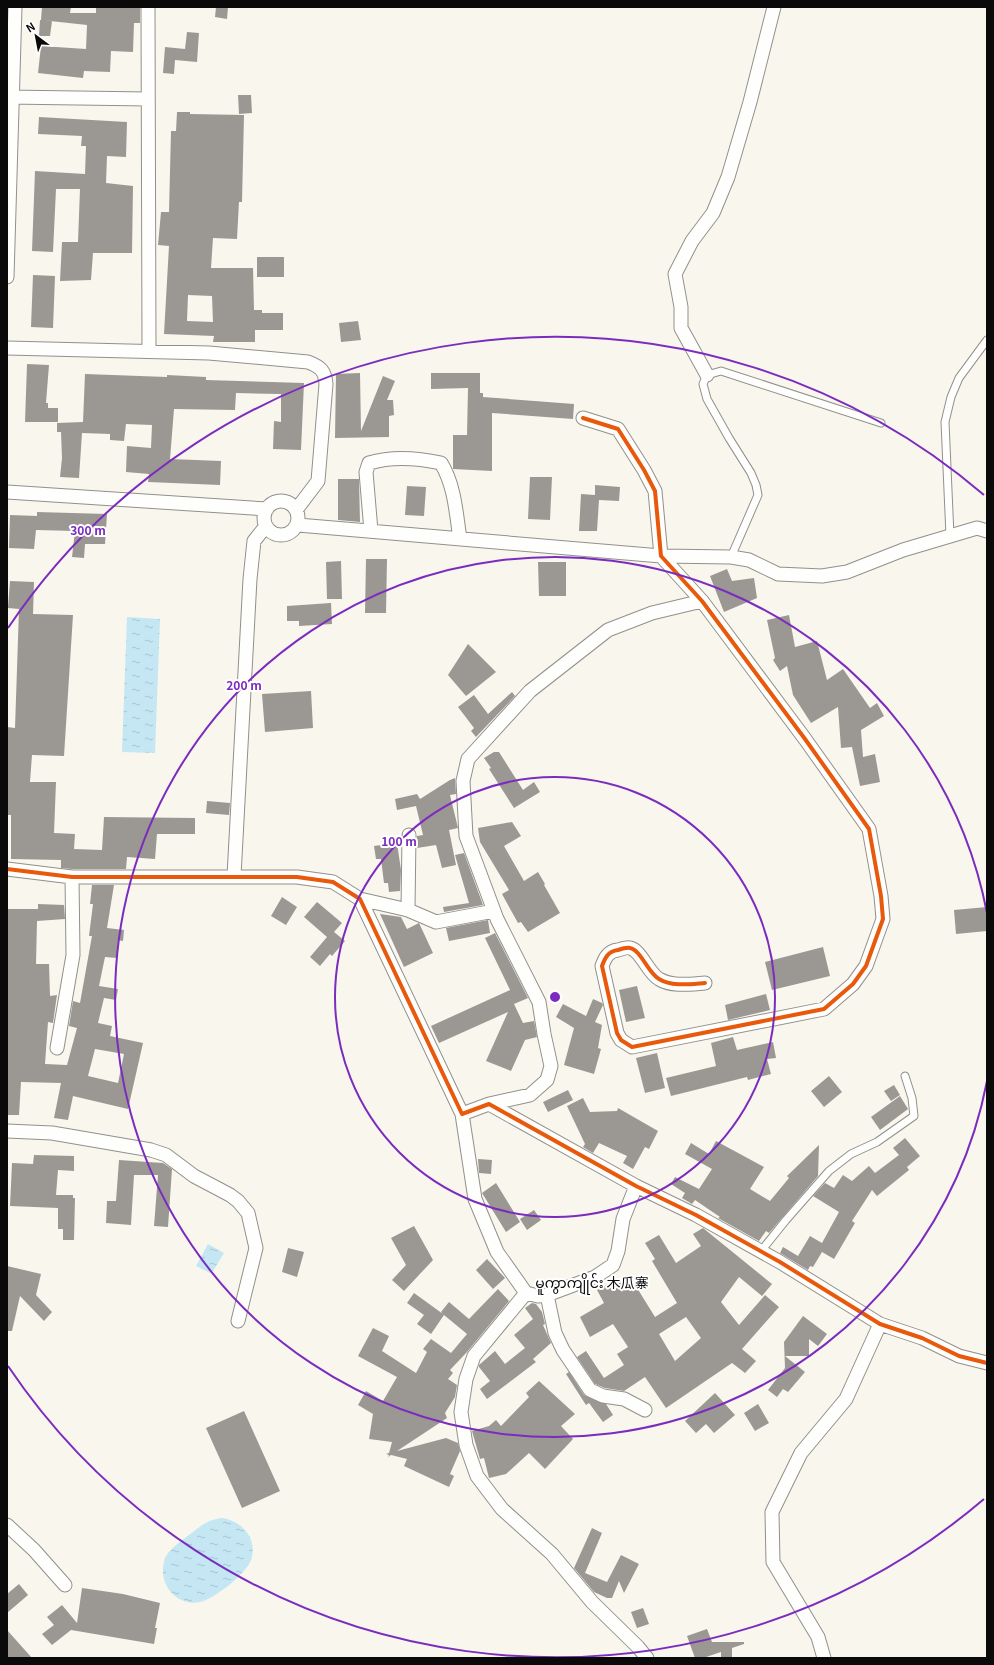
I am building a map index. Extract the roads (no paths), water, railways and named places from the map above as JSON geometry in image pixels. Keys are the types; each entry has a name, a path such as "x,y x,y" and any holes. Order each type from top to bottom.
{"street":[{"path":"7,277 9,97 15,7"},
{"path":"148,7 149,351"},
{"path":"707,375 681,328 680,307 675,274 692,240 713,213 728,177 750,102 774,7"},
{"path":"9,97 148,99"},
{"path":"7,348 209,353 308,362 320,366 325,374 326,384 318,481 296,510"},
{"path":"583,418 618,429 644,470 655,491 661,556 702,601 805,739 869,829 881,896 883,919 866,966 854,984 824,1009 632,1047 621,1040 617,1033 602,966 605,957 614,950 630,948 637,952 647,968 659,979 669,984 705,984"},
{"path":"371,531 366,472 369,464 384,459 429,461 441,464 448,474 452,485 460,539"},
{"path":"7,492 267,509"},
{"path":"298,525 296,510 288,502 276,502 267,509 265,514 266,526 270,530 281,534 292,531 298,525 661,556 731,557 749,560 778,574 822,576 847,572 903,550 977,528 987,532"},
{"path":"234,876 250,579 254,540 266,526"},
{"path":"462,1114 489,1104 530,1095 548,1080 551,1066 539,1002 494,911 466,836 463,781 468,759 530,691 608,630 652,613 702,601"},
{"path":"408,910 409,835"},
{"path":"7,869 72,877 297,877 333,882 360,899 408,910 436,922 494,911"},
{"path":"57,1048 73,955 72,877"},
{"path":"360,899 462,1114 475,1199 498,1252 526,1292 538,1296 547,1295 595,1277 613,1265 618,1251 624,1219 636,1186"},
{"path":"489,1104 636,1186 696,1214 761,1251 880,1324 922,1338 959,1356 987,1363"},
{"path":"7,1131 52,1134 151,1150 166,1155 194,1176 238,1201 248,1213 256,1248 238,1322"},
{"path":"526,1292 474,1356 466,1379 461,1412 466,1445 477,1476 502,1509 552,1554 592,1602 638,1647 647,1658"},
{"path":"547,1295 555,1333 563,1350 590,1390 603,1396 624,1399 645,1410"},
{"path":"824,1658 818,1637 773,1562 772,1512 801,1453 846,1399 880,1324"},
{"path":"7,1525 34,1550 65,1585"}],"lane":[{"path":"950,536 945,422 951,398 959,378 987,340"},
{"path":"731,557 758,495 751,473 729,438 707,398 703,384 707,375 721,371 881,422"},
{"path":"761,1251 829,1171 851,1154 877,1142 914,1116 912,1098 905,1076"}],"water":[{"path":"127,617 160,619 155,753 122,752"},
{"path":"208,1244 224,1253 213,1271 210,1273 196,1266"},
{"path":"223,1518 237,1523 247,1533 253,1552 248,1566 229,1585 206,1600 197,1603 190,1603 181,1600 167,1587 163,1576 163,1564 165,1558 175,1546 201,1526 209,1521"}],"district":[{"name":"မူကွာကျိုင်း 木瓜寨","path":"592,1283"}]}
